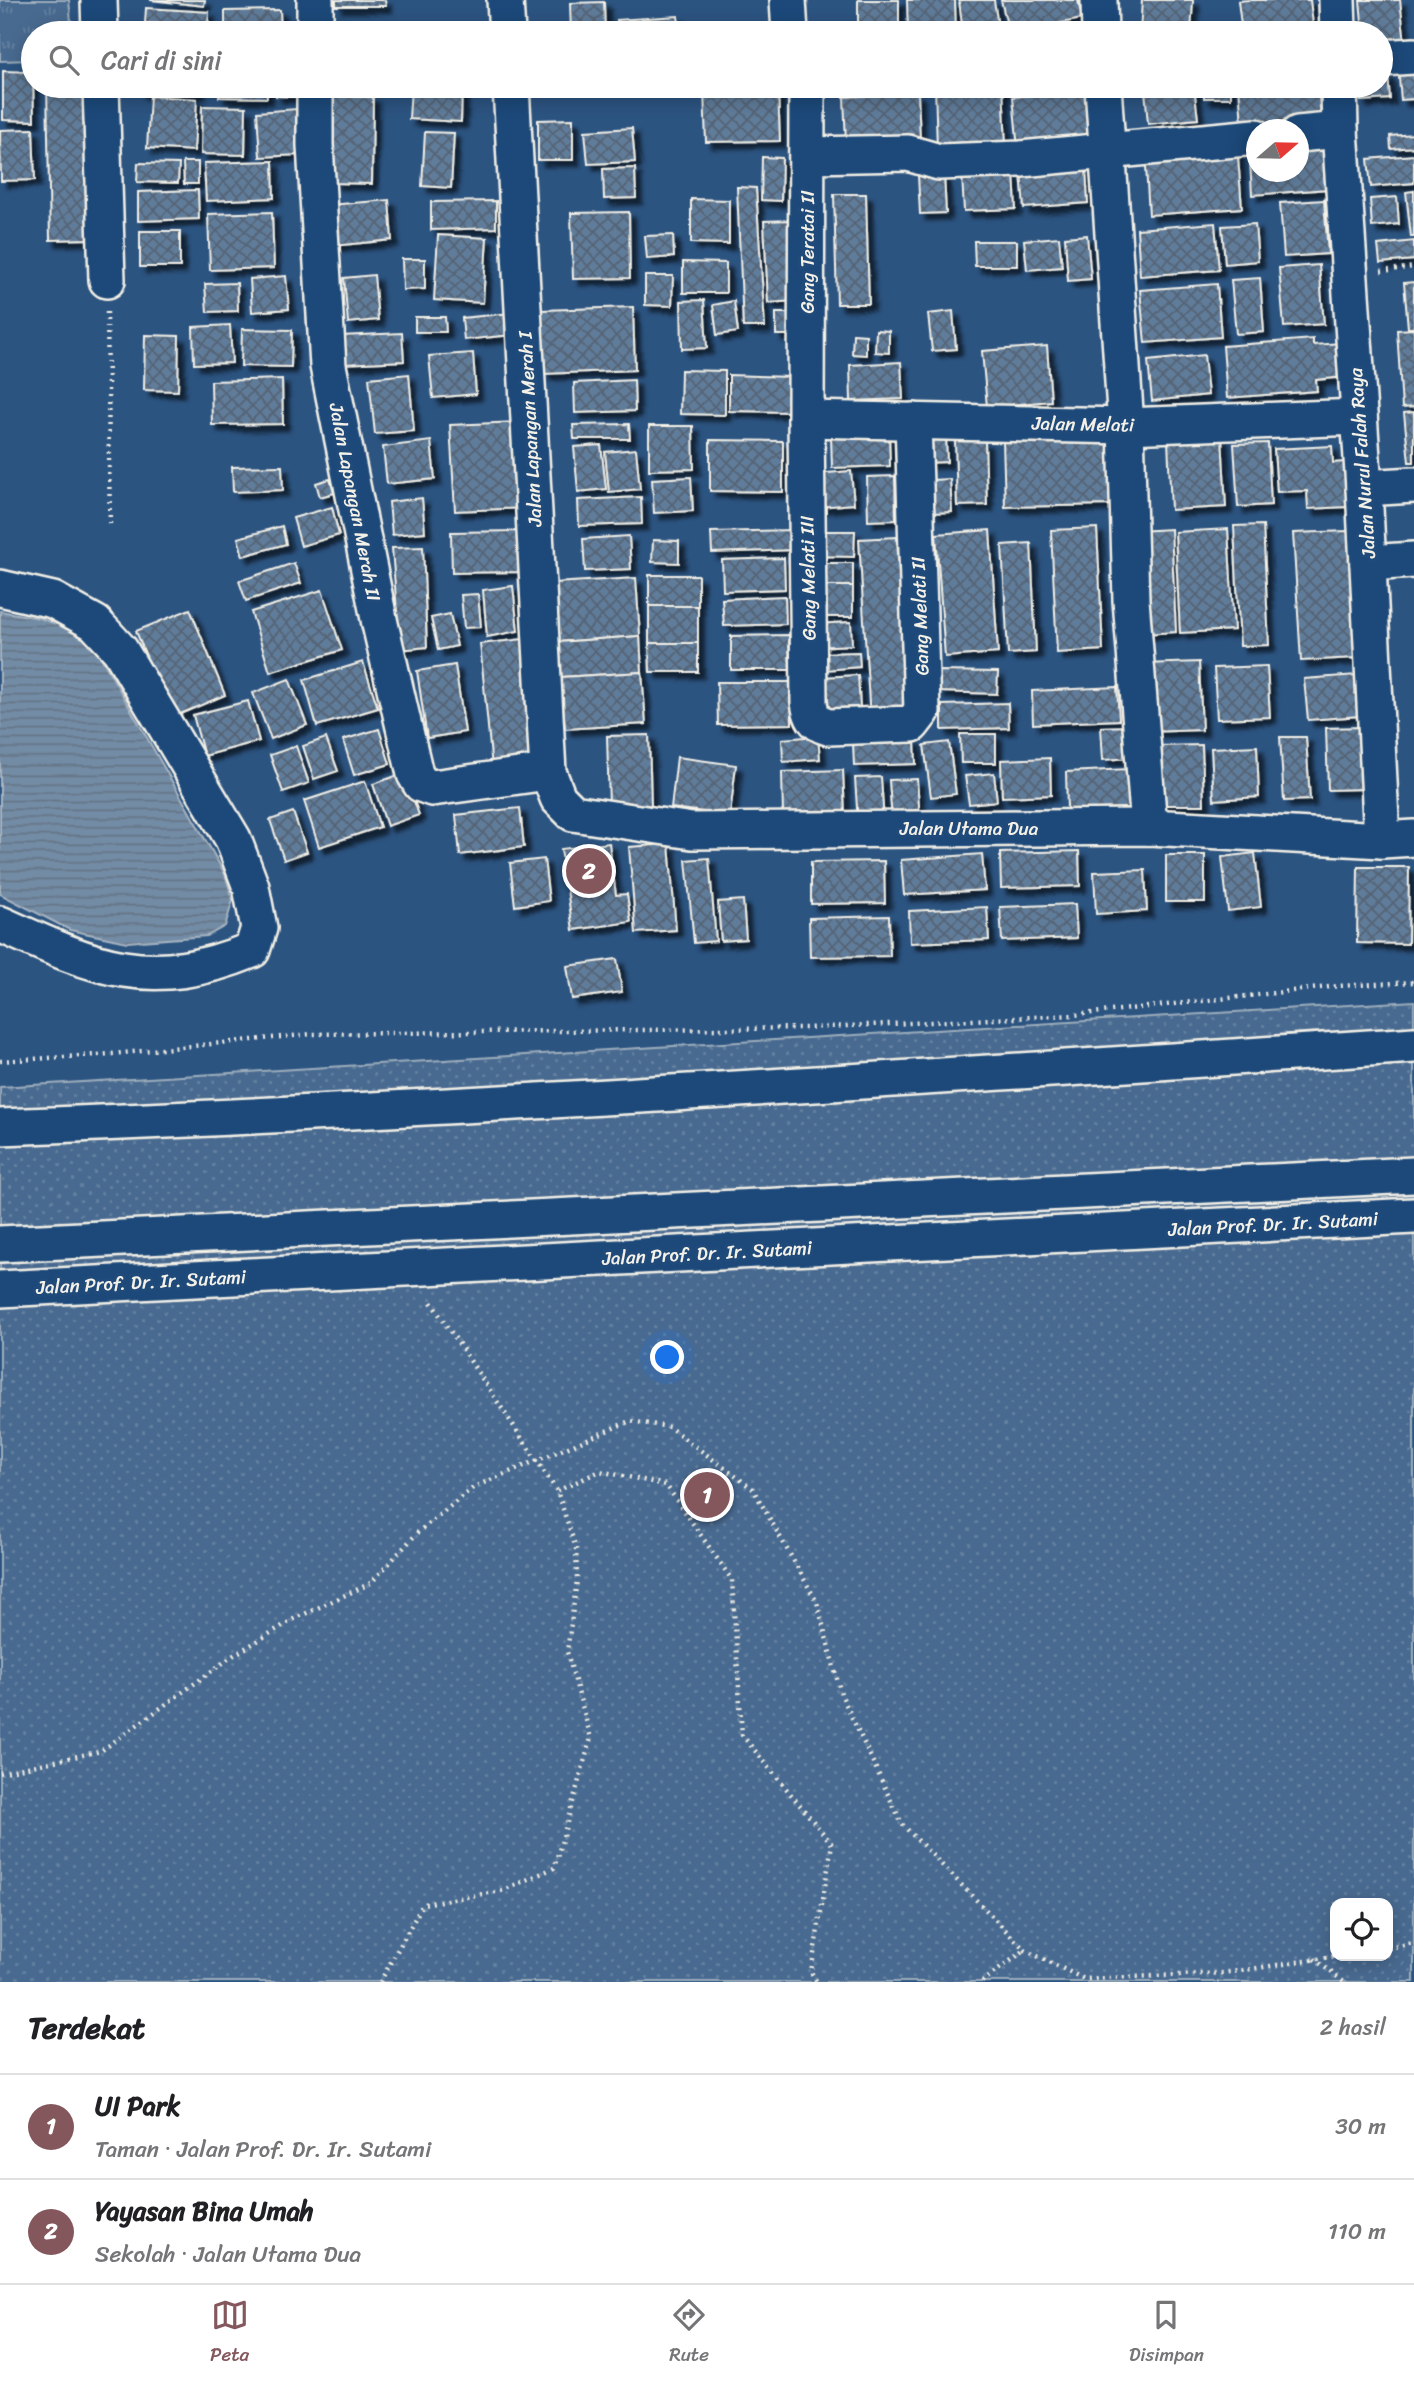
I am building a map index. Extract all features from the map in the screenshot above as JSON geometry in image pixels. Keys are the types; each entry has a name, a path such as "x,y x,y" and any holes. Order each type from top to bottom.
{"street":[{"path":"99,0 100,21"},
{"path":"315,0 315,21"},
{"path":"505,0 507,21"},
{"path":"788,0 789,21"},
{"path":"1099,0 1100,21"},
{"path":"1337,0 1338,21"},
{"path":"1393,57 1414,56"},
{"path":"101,98 107,280"},
{"name":"Jalan Lapangan Merah II","path":"315,98 315,145 328,366 380,624 415,774 421,784 432,788 548,772"},
{"name":"Jalan Lapangan Merah I","path":"512,98 548,772"},
{"name":"Gang Teratai II","path":"806,419 807,98"},
{"path":"1104,98 1126,426 1131,600 1149,827"},
{"name":"Jalan Nurul Falah Raya","path":"1339,98 1368,563 1398,839"},
{"path":"1309,133 1340,130"},
{"path":"808,155 908,153 939,162 1021,159 1246,138"},
{"name":"Jalan Melati","path":"806,419 1126,426 1359,417"},
{"name":"Gang Melati III","path":"806,419 809,702 810,715 828,727"},
{"name":"Gang Melati II","path":"828,727 912,724 922,711 914,421"},
{"path":"1364,488 1414,485"},
{"path":"1368,563 1414,560"},
{"path":"0,588 53,600 95,624 120,650 233,839 251,887 259,929 252,950 220,963 161,973 114,969 68,955 0,924"},
{"name":"Jalan Utama Dua","path":"548,772 558,798 573,813 692,831 1149,827 1398,839"},
{"path":"0,1127 240,1118 1414,1045"},
{"path":"0,1244 1414,1175"},
{"name":"Jalan Prof. Dr. Ir. Sutami","path":"0,1289 1414,1216"}],"path":[{"path":"107,280 110,528"},
{"path":"0,1061 111,1054 312,1034 807,1028 1075,1015 1338,986 1414,982"},
{"path":"380,1982 422,1904 501,1891 554,1868 592,1738 567,1651 577,1580 576,1548 557,1491 409,1269"},
{"path":"0,1773 101,1751 234,1656 294,1619 371,1583 418,1532 474,1487 630,1421 669,1427 753,1489 817,1602 841,1694 902,1824 1025,1950 1084,1979 1225,1973 1330,1957"},
{"path":"557,1491 600,1471 666,1485 732,1580 742,1735 832,1843 811,1972 817,1982"},
{"path":"1393,1947 1414,1943"},
{"path":"982,1982 1025,1950"},
{"path":"1314,1959 1344,1982"}],"green space":[{"path":"0,0 69,0 71,21 21,21 21,60 0,61"},
{"path":"1414,1001 1414,1982 0,1982 0,1087"}],"shaded area":[{"path":"0,611 39,618 80,632 99,654 225,874 233,900 225,926 207,936 127,942 70,930 0,894"}],"building":[{"path":"150,0 205,0 204,6"},
{"path":"336,0 385,0 386,6 336,6"},
{"path":"858,0 899,0 899,21 858,21"},
{"path":"907,0 955,0 956,21 908,21"},
{"path":"959,0 994,0 997,21 962,21"},
{"path":"1001,0 1078,0 1082,19 1072,21 1006,21"},
{"path":"1142,0 1193,0 1192,21 1141,21"},
{"path":"1310,0 1313,21 1240,21 1238,1"},
{"path":"1360,0 1400,0 1405,43 1393,44 1393,21 1362,21"},
{"path":"604,2 605,21 571,21 570,3"},
{"path":"146,8 209,12 208,21 145,21"},
{"path":"280,10 280,21 225,21 225,11"},
{"path":"678,16 679,21 617,21"},
{"path":"1414,66 1414,99 1401,100 1398,67"},
{"path":"3,71 21,72 21,98 34,98 34,121 3,120"},
{"path":"47,98 87,98 90,239 50,240"},
{"path":"150,98 197,99 194,151 147,148"},
{"path":"334,98 373,98 372,184 333,183"},
{"path":"410,98 462,98 461,122 409,119"},
{"path":"704,98 778,98 780,141 706,142"},
{"path":"844,98 918,98 920,140 846,143"},
{"path":"935,98 1004,98 1006,146 937,149"},
{"path":"1013,98 1092,98 1096,141 1018,149"},
{"path":"1146,98 1195,98 1198,119 1148,124"},
{"path":"1240,98 1319,98 1321,120 1246,119 1246,125 1242,125"},
{"path":"1361,98 1390,98 1390,99 1361,101"},
{"path":"202,106 246,107 245,155 201,154"},
{"path":"297,109 300,155 260,157 257,112"},
{"path":"573,119 573,160 538,160 538,120"},
{"path":"632,128 635,162 588,164 585,131"},
{"path":"33,129 35,180 1,181 0,130"},
{"path":"425,132 454,133 451,188 422,186"},
{"path":"1414,134 1414,147 1391,149 1390,136"},
{"path":"1324,138 1328,189 1252,195 1251,182 1309,182 1309,139"},
{"path":"1237,144 1242,208 1149,215 1145,151"},
{"path":"1414,155 1414,183 1371,187 1368,159"},
{"path":"762,157 782,158 781,201 761,200"},
{"path":"273,161 274,198 206,201 204,163"},
{"path":"183,162 198,162 198,184 184,184"},
{"path":"138,163 179,164 178,183 137,182"},
{"path":"635,168 636,198 604,199 603,169"},
{"path":"1086,168 1088,203 1024,208 1021,172"},
{"path":"1014,172 1016,209 964,211 962,175"},
{"path":"944,174 946,213 920,214 918,175"},
{"path":"737,187 756,188 765,327 743,327"},
{"path":"198,190 199,219 138,221 138,192"},
{"path":"1414,191 1414,237 1411,237 1406,192"},
{"path":"834,194 866,194 869,304 837,304"},
{"path":"1397,197 1399,224 1372,227 1370,199"},
{"path":"691,199 729,200 729,244 691,243"},
{"path":"389,200 392,240 333,246 329,205"},
{"path":"1324,200 1328,254 1284,257 1280,203"},
{"path":"496,201 496,228 431,230 431,202"},
{"path":"272,212 274,268 210,270 208,214"},
{"path":"629,212 630,278 573,279 571,213"},
{"path":"791,220 795,301 768,303 764,221"},
{"path":"1215,223 1219,270 1140,276 1137,229"},
{"path":"1255,224 1258,261 1225,264 1222,226"},
{"path":"140,231 180,231 180,267 140,267"},
{"path":"438,235 487,238 483,303 434,300"},
{"path":"673,235 674,257 647,259 645,236"},
{"path":"1087,235 1091,279 1068,281 1065,237"},
{"path":"1059,237 1062,267 1027,270 1024,240"},
{"path":"974,241 1017,241 1017,266 975,266"},
{"path":"1414,241 1414,260 1380,263 1378,245"},
{"path":"402,259 425,259 425,289 403,290"},
{"path":"683,262 726,263 726,293 683,293"},
{"path":"1319,265 1324,324 1284,327 1279,268"},
{"path":"374,275 378,320 348,323 344,278"},
{"path":"286,276 289,309 252,312 250,279"},
{"path":"645,276 673,276 672,306 645,305"},
{"path":"1260,278 1264,332 1236,334 1231,280"},
{"path":"1414,282 1414,328 1408,328 1404,283"},
{"path":"237,283 238,311 207,312 205,284"},
{"path":"1217,284 1221,337 1145,343 1140,290"},
{"path":"704,300 707,348 682,349 681,301"},
{"path":"734,301 738,332 717,335 713,305"},
{"path":"633,307 635,370 544,374 541,310"},
{"path":"953,311 956,349 932,351 928,314"},
{"path":"510,313 512,335 464,340 462,318"},
{"path":"776,313 802,313 802,335 776,335"},
{"path":"415,317 445,317 446,332 415,332"},
{"path":"230,325 232,363 194,364 193,327"},
{"path":"242,329 292,330 291,367 241,366"},
{"path":"1414,329 1414,407 1402,408 1397,330"},
{"path":"876,330 889,331 889,353 875,352"},
{"path":"402,333 404,361 343,364 341,336"},
{"path":"853,334 866,335 866,355 852,354"},
{"path":"145,335 179,336 178,391 144,390"},
{"path":"1313,339 1313,345 1342,343 1345,377 1316,380 1317,391 1227,398 1223,346"},
{"path":"1047,346 1051,401 987,407 982,351"},
{"path":"473,353 476,394 433,398 429,356"},
{"path":"1204,355 1208,395 1152,401 1148,361"},
{"path":"901,362 903,399 851,401 850,365"},
{"path":"681,370 725,371 725,415 680,414"},
{"path":"409,374 414,431 375,434 369,378"},
{"path":"729,375 791,377 791,412 729,411"},
{"path":"282,379 283,424 212,425 211,381"},
{"path":"634,380 635,411 575,413 574,383"},
{"path":"1414,412 1414,462 1409,462 1404,413"},
{"path":"520,422 525,508 455,511 450,425"},
{"path":"629,424 630,439 574,439 573,425"},
{"path":"649,426 693,426 694,469 649,470"},
{"path":"889,433 890,466 832,468 831,435"},
{"path":"946,436 947,462 925,463 924,437"},
{"path":"1222,437 1226,507 1171,510 1168,440"},
{"path":"1111,438 1113,505 1005,507 1003,440"},
{"path":"710,440 783,441 783,492 710,491"},
{"path":"431,441 435,479 387,484 383,447"},
{"path":"955,441 985,441 987,505 957,506"},
{"path":"1268,443 1271,505 1238,507 1234,444"},
{"path":"601,445 606,489 578,492 574,447"},
{"path":"1332,446 1333,463 1344,462 1347,507 1308,509 1307,491 1277,492 1274,449"},
{"path":"636,449 640,489 609,492 605,452"},
{"path":"282,466 283,490 233,492 232,467"},
{"path":"851,471 854,504 819,507 816,474"},
{"path":"895,476 896,520 868,521 867,477"},
{"path":"691,477 693,511 654,513 652,479"},
{"path":"330,479 334,493 320,497 316,483"},
{"path":"950,479 952,512 933,513 931,480"},
{"path":"641,497 642,524 579,526 578,500"},
{"path":"422,498 425,532 392,535 389,502"},
{"path":"332,507 339,535 301,546 293,518"},
{"path":"1263,525 1269,645 1240,646 1234,526"},
{"path":"282,526 286,544 243,556 238,538"},
{"path":"1097,528 1103,650 1057,653 1051,530"},
{"path":"1171,529 1176,632 1143,634 1137,531"},
{"path":"1228,529 1234,630 1180,633 1175,532"},
{"path":"793,530 794,550 712,553 711,532"},
{"path":"990,530 998,653 945,657 936,534"},
{"path":"525,531 525,572 452,573 451,532"},
{"path":"815,531 855,531 854,557 814,556"},
{"path":"1349,531 1355,658 1301,661 1293,533"},
{"path":"629,536 631,569 585,571 583,539"},
{"path":"897,537 907,717 870,719 859,539"},
{"path":"653,540 679,541 679,563 652,562"},
{"path":"1031,543 1036,652 1008,654 1002,545"},
{"path":"423,547 427,647 400,650 392,548"},
{"path":"784,558 785,589 723,591 722,560"},
{"path":"294,563 301,583 246,601 239,581"},
{"path":"814,563 853,563 853,586 814,586"},
{"path":"649,575 698,575 698,606 649,606"},
{"path":"636,578 640,636 558,642 554,583"},
{"path":"513,586 518,631 487,637 483,590"},
{"path":"814,586 853,586 853,617 814,617"},
{"path":"322,590 342,650 270,672 251,612"},
{"path":"478,594 481,627 464,628 461,595"},
{"path":"785,596 786,624 724,626 722,599"},
{"path":"649,606 698,606 698,643 649,643"},
{"path":"190,609 225,695 171,718 136,631"},
{"path":"450,614 457,646 438,650 431,618"},
{"path":"851,622 852,645 815,647 814,624"},
{"path":"789,635 790,670 731,670 731,636"},
{"path":"640,636 642,672 561,677 558,642"},
{"path":"523,639 535,765 492,768 480,644"},
{"path":"649,643 698,643 698,672 650,672"},
{"path":"859,652 860,667 825,670 824,653"},
{"path":"363,662 378,708 317,726 304,680"},
{"path":"1199,662 1202,730 1148,732 1144,664"},
{"path":"455,665 465,732 427,738 417,671"},
{"path":"1267,666 1270,717 1217,719 1214,668"},
{"path":"939,671 998,672 997,694 939,692"},
{"path":"642,672 646,724 565,729 561,677"},
{"path":"858,675 860,707 825,709 823,677"},
{"path":"1357,675 1360,716 1308,720 1304,679"},
{"path":"289,679 307,725 271,739 253,693"},
{"path":"717,682 791,682 792,724 718,725"},
{"path":"1117,687 1119,720 1033,724 1032,691"},
{"path":"248,701 259,741 204,756 193,715"},
{"path":"1008,703 1009,728 942,730 942,705"},
{"path":"1130,726 1132,758 1103,760 1101,727"},
{"path":"1363,727 1365,789 1328,790 1326,728"},
{"path":"379,729 390,764 354,775 343,740"},
{"path":"960,734 996,734 996,763 961,763"},
{"path":"649,735 651,805 609,806 607,736"},
{"path":"818,736 820,759 783,762 782,739"},
{"path":"1280,737 1306,737 1310,800 1284,801"},
{"path":"326,738 338,771 314,779 303,746"},
{"path":"915,740 916,764 854,766 853,743"},
{"path":"949,742 956,794 931,797 924,745"},
{"path":"1202,745 1204,805 1157,805 1156,746"},
{"path":"296,746 309,783 283,792 270,755"},
{"path":"1257,746 1259,797 1214,800 1211,748"},
{"path":"677,757 736,765 730,815 671,808"},
{"path":"1050,758 1051,795 1002,797 1001,760"},
{"path":"1130,769 1132,808 1067,810 1066,772"},
{"path":"843,770 845,814 783,816 782,772"},
{"path":"404,773 419,815 387,826 373,784"},
{"path":"994,773 997,801 969,804 965,776"},
{"path":"881,777 884,822 858,823 855,778"},
{"path":"917,779 920,819 892,821 889,780"},
{"path":"365,781 380,827 319,847 304,801"},
{"path":"520,808 524,847 460,855 456,815"},
{"path":"293,812 307,852 284,860 270,820"},
{"path":"609,843 616,895 627,894 631,922 573,930 561,849"},
{"path":"669,844 676,930 636,933 629,847"},
{"path":"1079,851 1080,886 1001,888 1000,853"},
{"path":"1255,853 1261,907 1228,911 1222,857"},
{"path":"982,854 985,890 904,895 901,860"},
{"path":"1166,855 1205,855 1205,902 1166,902"},
{"path":"709,858 716,941 694,943 686,860"},
{"path":"544,859 549,901 515,906 510,863"},
{"path":"884,861 885,903 811,904 811,862"},
{"path":"1358,867 1409,867 1408,944 1357,943"},
{"path":"1145,870 1147,911 1096,914 1094,872"},
{"path":"743,900 746,939 721,941 718,902"},
{"path":"1075,904 1077,938 1002,941 1000,907"},
{"path":"987,907 989,940 910,943 909,911"},
{"path":"889,916 890,956 810,957 809,918"},
{"path":"617,959 622,992 572,999 567,966"}],"place":[{"name":"Yayasan Bina Umah","path":"589,871"},
{"name":"UI Park","path":"707,1495"}]}
